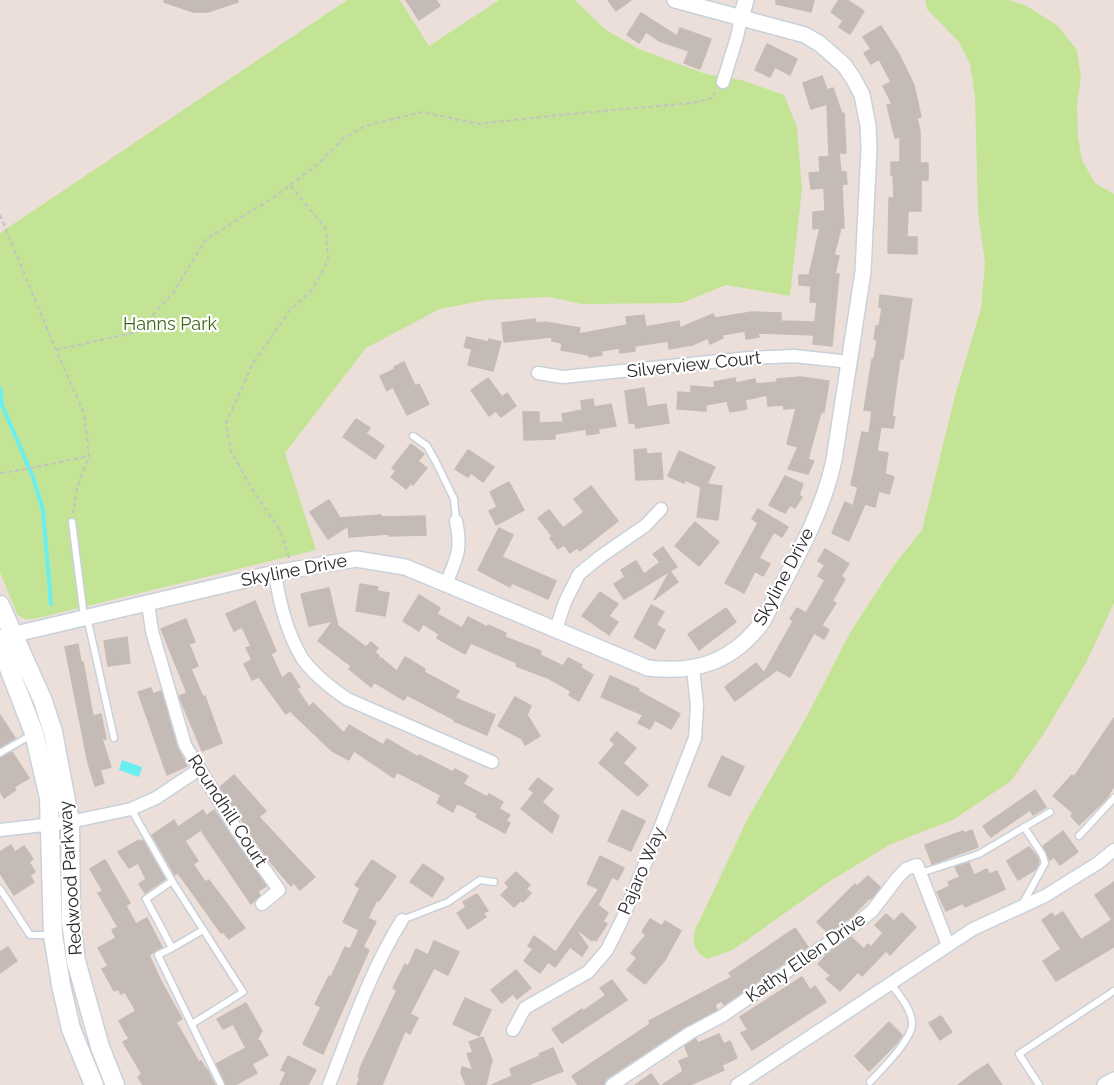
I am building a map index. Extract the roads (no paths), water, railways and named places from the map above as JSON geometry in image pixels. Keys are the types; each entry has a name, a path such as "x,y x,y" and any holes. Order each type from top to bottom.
{"main road":[{"name":"Redwood Parkway","path":"0,605 4,639 34,733 49,798 53,935 60,985 71,1029 94,1085"},
{"name":"Redwood Parkway","path":"4,639 43,701 53,732 70,822 70,921 76,961 100,1047 115,1085"}],"street":[{"name":"Skyline Drive","path":"4,639 85,617 275,573 356,559 405,567 648,668 668,671 693,669 711,663 739,648 752,637 763,621 828,489 863,272 869,149 868,125 862,95 853,78 844,65 820,44 790,30 675,0"},
{"path":"723,82 746,0"},
{"name":"Silverview Court","path":"538,373 563,377 737,359 794,356 850,362"},
{"path":"556,629 565,602 579,574 646,525 661,509"},
{"path":"446,584 459,549 456,521"},
{"path":"275,573 281,604 303,658 333,689 347,699 492,762"},
{"name":"Roundhill Court","path":"148,603 152,631 185,745 236,830 279,890 262,903"},
{"name":"Pajaro Way","path":"513,1030 525,1008 588,972 607,950 621,922 695,738 697,705 693,669"},
{"path":"0,830 70,822 131,809 156,798 198,770"},
{"path":"737,1085 948,945 989,920 1044,896 1098,863 1114,850"},
{"name":"Kathy Ellen Drive","path":"612,1085 690,1033 722,1016 856,924 872,911 906,869 917,865 920,873"},
{"path":"920,873 948,945"},
{"path":"329,1085 375,970 402,920"},
{"path":"1106,1085 1114,1080"}],"lane":[{"path":"412,436 428,446 454,499 456,521"},
{"path":"72,522 85,617 114,738"},
{"path":"0,753 34,733"},
{"path":"1079,836 1114,798"},
{"path":"131,809 172,881 243,992 192,1024"},
{"path":"920,873 980,854 1050,812"},
{"path":"1021,906 1045,863 1042,854 1024,827"},
{"path":"402,920 448,902 480,880 494,882"},
{"path":"172,881 146,899 172,948"},
{"path":"0,889 30,935 53,935"},
{"path":"203,930 158,955 221,1085"},
{"path":"870,1083 893,1057 912,1029 913,1022 908,1010 891,984"},
{"path":"1039,1085 1019,1054 1114,991"}],"water":[{"path":"122,760 142,767 139,777 119,770"}],"waterway":[{"path":"0,388 2,405 33,477 43,510 51,604"}],"park label":[{"name":"Hanns Park","path":"170,325"}]}
